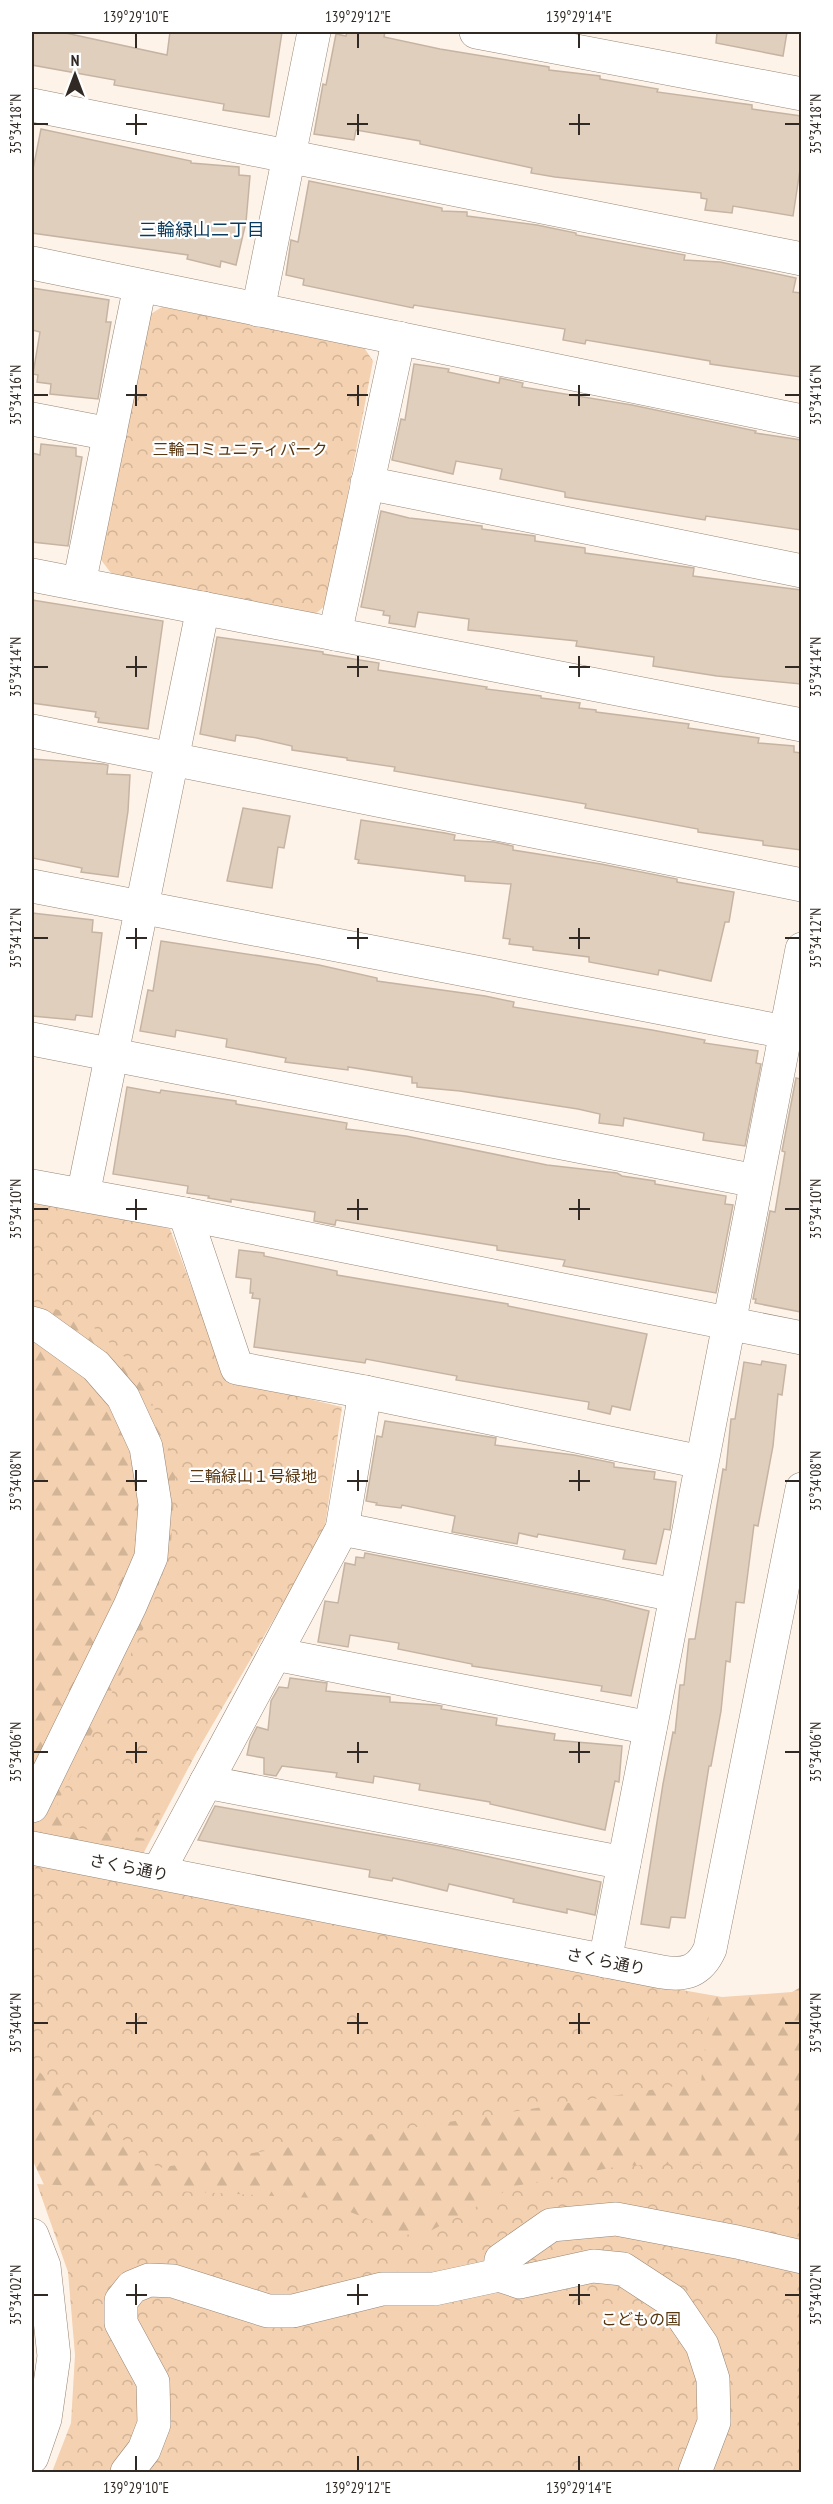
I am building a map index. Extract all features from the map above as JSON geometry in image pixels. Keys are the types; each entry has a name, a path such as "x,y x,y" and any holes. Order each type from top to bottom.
{"street":[{"path":"258,310 314,32"},
{"path":"476,32 801,94"},
{"path":"32,105 801,259"},
{"path":"32,263 801,421"},
{"path":"79,584 140,286"},
{"path":"335,634 399,338"},
{"path":"32,419 110,434"},
{"path":"367,483 801,571"},
{"path":"32,575 801,725"},
{"path":"83,1195 203,608"},
{"path":"32,731 801,885"},
{"path":"32,886 785,1032"},
{"path":"605,1961 801,949"},
{"path":"32,1039 756,1181"},
{"path":"32,1186 185,1214 801,1338"},
{"path":"185,1214 237,1368 365,1392 701,1462"},
{"path":"32,1323 39,1325 96,1366 123,1397 146,1448 155,1504 151,1557 130,1606 32,1806"},
{"path":"158,1872 342,1528 365,1392"},
{"name":"さくら通り","path":"32,1848 605,1961 677,1974 692,1971 704,1962 710,1949 801,1489"},
{"path":"342,1528 675,1595"},
{"path":"275,1654 650,1728"},
{"path":"206,1782 624,1863"},
{"path":"499,2275 501,2260 551,2225 616,2219 737,2242 801,2257"},
{"path":"32,2235 44,2266 54,2356 45,2419 32,2457"},
{"path":"127,2472 144,2450 153,2424 153,2382 121,2323 121,2301 132,2288 149,2280 173,2281 268,2311 293,2311 382,2289 434,2289 499,2275 520,2282 593,2265 623,2269 672,2301 702,2345 713,2379 714,2422 695,2472"}],"green space":[{"name":"三輪コミュニティパーク","path":"162,307 363,346 373,361 327,604 314,615 111,573 101,560 149,315"},
{"name":"三輪緑山１号緑地","path":"32,1196 170,1229 226,1379 342,1407 324,1533 146,1839 66,1826 57,1804 149,1617 171,1544 176,1465 140,1372 85,1319 32,1301"},
{"path":"32,1211 312,1533 123,1892 722,1997 792,1992 801,1987 801,2312 86,2275 32,2159"},
{"path":"37,1863 711,1996 701,2082 158,2168 32,2066 32,1878"},
{"name":"こどもの国","path":"736,2161 801,2163 801,2472 52,2472 71,2423 75,2355 68,2272 37,2184 314,2198 417,2238 515,2186 620,2166"}],"building":[{"path":"32,32 61,32 167,55 170,32 282,32 269,117 223,110 224,104 114,85 115,80 32,65"},
{"path":"347,32 385,32 384,37 440,49 549,67 549,70 600,76 600,79 658,89 657,92 752,105 752,109 801,116 801,163 793,216 733,206 732,213 705,210 707,199 701,198 701,193 531,173 532,168 420,144 420,141 356,130 354,140 314,134 323,84 326,85 336,34 346,36"},
{"path":"717,32 787,32 783,56 716,43"},
{"path":"41,129 191,161 191,163 239,167 239,175 250,176 246,222 236,265 221,261 220,267 187,259 188,255 32,233 32,174"},
{"path":"309,181 442,208 442,211 467,212 467,216 537,225 576,233 576,235 685,255 684,260 720,262 796,278 793,292 801,293 801,377 710,364 710,361 586,340 585,344 563,340 565,329 414,305 413,308 303,285 304,279 286,275 291,240 298,242"},
{"path":"32,288 109,300 106,322 111,322 98,399 50,394 51,384 37,382 38,375 33,374 40,332 32,330"},
{"path":"414,364 449,369 448,372 499,383 500,378 523,383 522,387 632,405 756,431 755,433 801,440 801,530 706,516 705,520 565,497 565,492 500,479 502,469 456,461 453,474 392,460 401,419 405,420"},
{"path":"41,444 76,448 76,456 82,457 68,546 32,542 32,453 40,455"},
{"path":"381,511 409,518 482,526 482,529 535,536 535,541 585,548 585,553 694,568 693,576 801,590 801,684 717,676 653,666 654,657 576,646 577,641 468,630 469,619 418,612 415,627 389,623 390,616 383,615 384,611 361,607"},
{"path":"32,600 163,621 148,729 98,722 99,718 95,717 96,712 32,703"},
{"path":"217,637 323,652 323,654 379,663 378,670 580,703 579,708 596,710 596,712 689,724 688,728 759,738 758,743 794,746 794,752 801,753 801,850 763,845 763,841 698,832 698,829 585,808 586,804 394,771 395,767 292,750 292,746 257,738 236,735 235,741 200,734"},
{"path":"32,759 103,764 108,765 107,774 130,775 128,811 118,877 81,872 82,868 32,858"},
{"path":"243,808 290,816 284,848 278,847 272,888 227,881"},
{"path":"361,820 455,835 454,840 494,842 513,846 513,850 601,864 677,879 677,882 734,892 729,922 725,922 711,981 659,970 658,975 589,962 589,957 533,950 533,947 509,944 510,939 503,938 511,884 465,881 465,876 358,863 359,860 355,859"},
{"path":"32,913 93,920 92,932 102,933 92,1017 76,1015 75,1020 32,1016"},
{"path":"161,941 319,965 377,978 377,981 485,996 514,1002 513,1007 652,1030 705,1040 704,1043 758,1051 756,1063 761,1064 745,1146 703,1140 704,1133 624,1118 623,1126 599,1123 600,1114 578,1109 460,1091 417,1087 417,1083 412,1083 412,1077 348,1067 348,1070 285,1062 286,1058 226,1047 227,1039 176,1030 175,1037 140,1031 148,990 153,991"},
{"path":"796,1078 801,1079 801,1312 755,1303 756,1299 753,1299 770,1211 775,1212 785,1152 782,1151"},
{"path":"127,1087 236,1101 236,1104 347,1123 346,1129 406,1136 547,1165 617,1173 622,1176 655,1181 655,1184 726,1196 725,1204 733,1205 716,1293 563,1266 565,1260 497,1250 497,1246 336,1220 335,1225 314,1221 315,1212 231,1199 231,1202 208,1198 209,1196 187,1193 188,1186 113,1174"},
{"path":"239,1250 264,1253 264,1256 337,1271 337,1275 508,1304 508,1306 647,1334 630,1410 612,1406 610,1414 588,1409 589,1402 456,1380 457,1376 366,1359 365,1363 254,1347 260,1299 252,1298 251,1279 236,1277"},
{"path":"762,1361 786,1365 782,1395 778,1394 773,1446 758,1526 754,1525 744,1603 736,1602 730,1662 726,1661 721,1711 711,1766 709,1766 685,1918 671,1917 669,1928 641,1924 663,1784 673,1732 675,1733 680,1685 684,1685 689,1639 695,1639 723,1469 726,1470 731,1419 735,1419 744,1362 761,1365"},
{"path":"385,1421 496,1438 495,1445 574,1455 614,1463 614,1467 655,1472 654,1479 676,1482 670,1530 664,1529 656,1564 623,1559 625,1550 538,1534 537,1537 519,1533 517,1544 452,1532 455,1516 402,1505 401,1508 376,1505 377,1503 366,1501 377,1436 382,1437"},
{"path":"365,1553 605,1600 649,1611 631,1696 601,1691 602,1686 472,1666 472,1664 398,1649 399,1643 350,1635 348,1647 318,1642 325,1601 338,1603 345,1563 355,1565 356,1557 364,1558"},
{"path":"290,1678 327,1683 326,1691 390,1697 390,1702 436,1705 442,1706 441,1709 497,1718 496,1725 555,1734 554,1740 622,1746 619,1782 615,1781 605,1830 490,1804 490,1802 419,1790 420,1784 374,1776 373,1783 336,1777 337,1773 282,1766 276,1776 264,1774 264,1758 247,1755 250,1741 257,1727 268,1730 271,1701 279,1687 288,1688"},
{"path":"215,1806 445,1847 601,1882 595,1915 567,1909 567,1913 513,1902 514,1899 449,1884 447,1891 393,1878 392,1881 369,1877 370,1870 198,1840"}],"district":[{"name":"三輪緑山二丁目","path":"202,230"}]}
